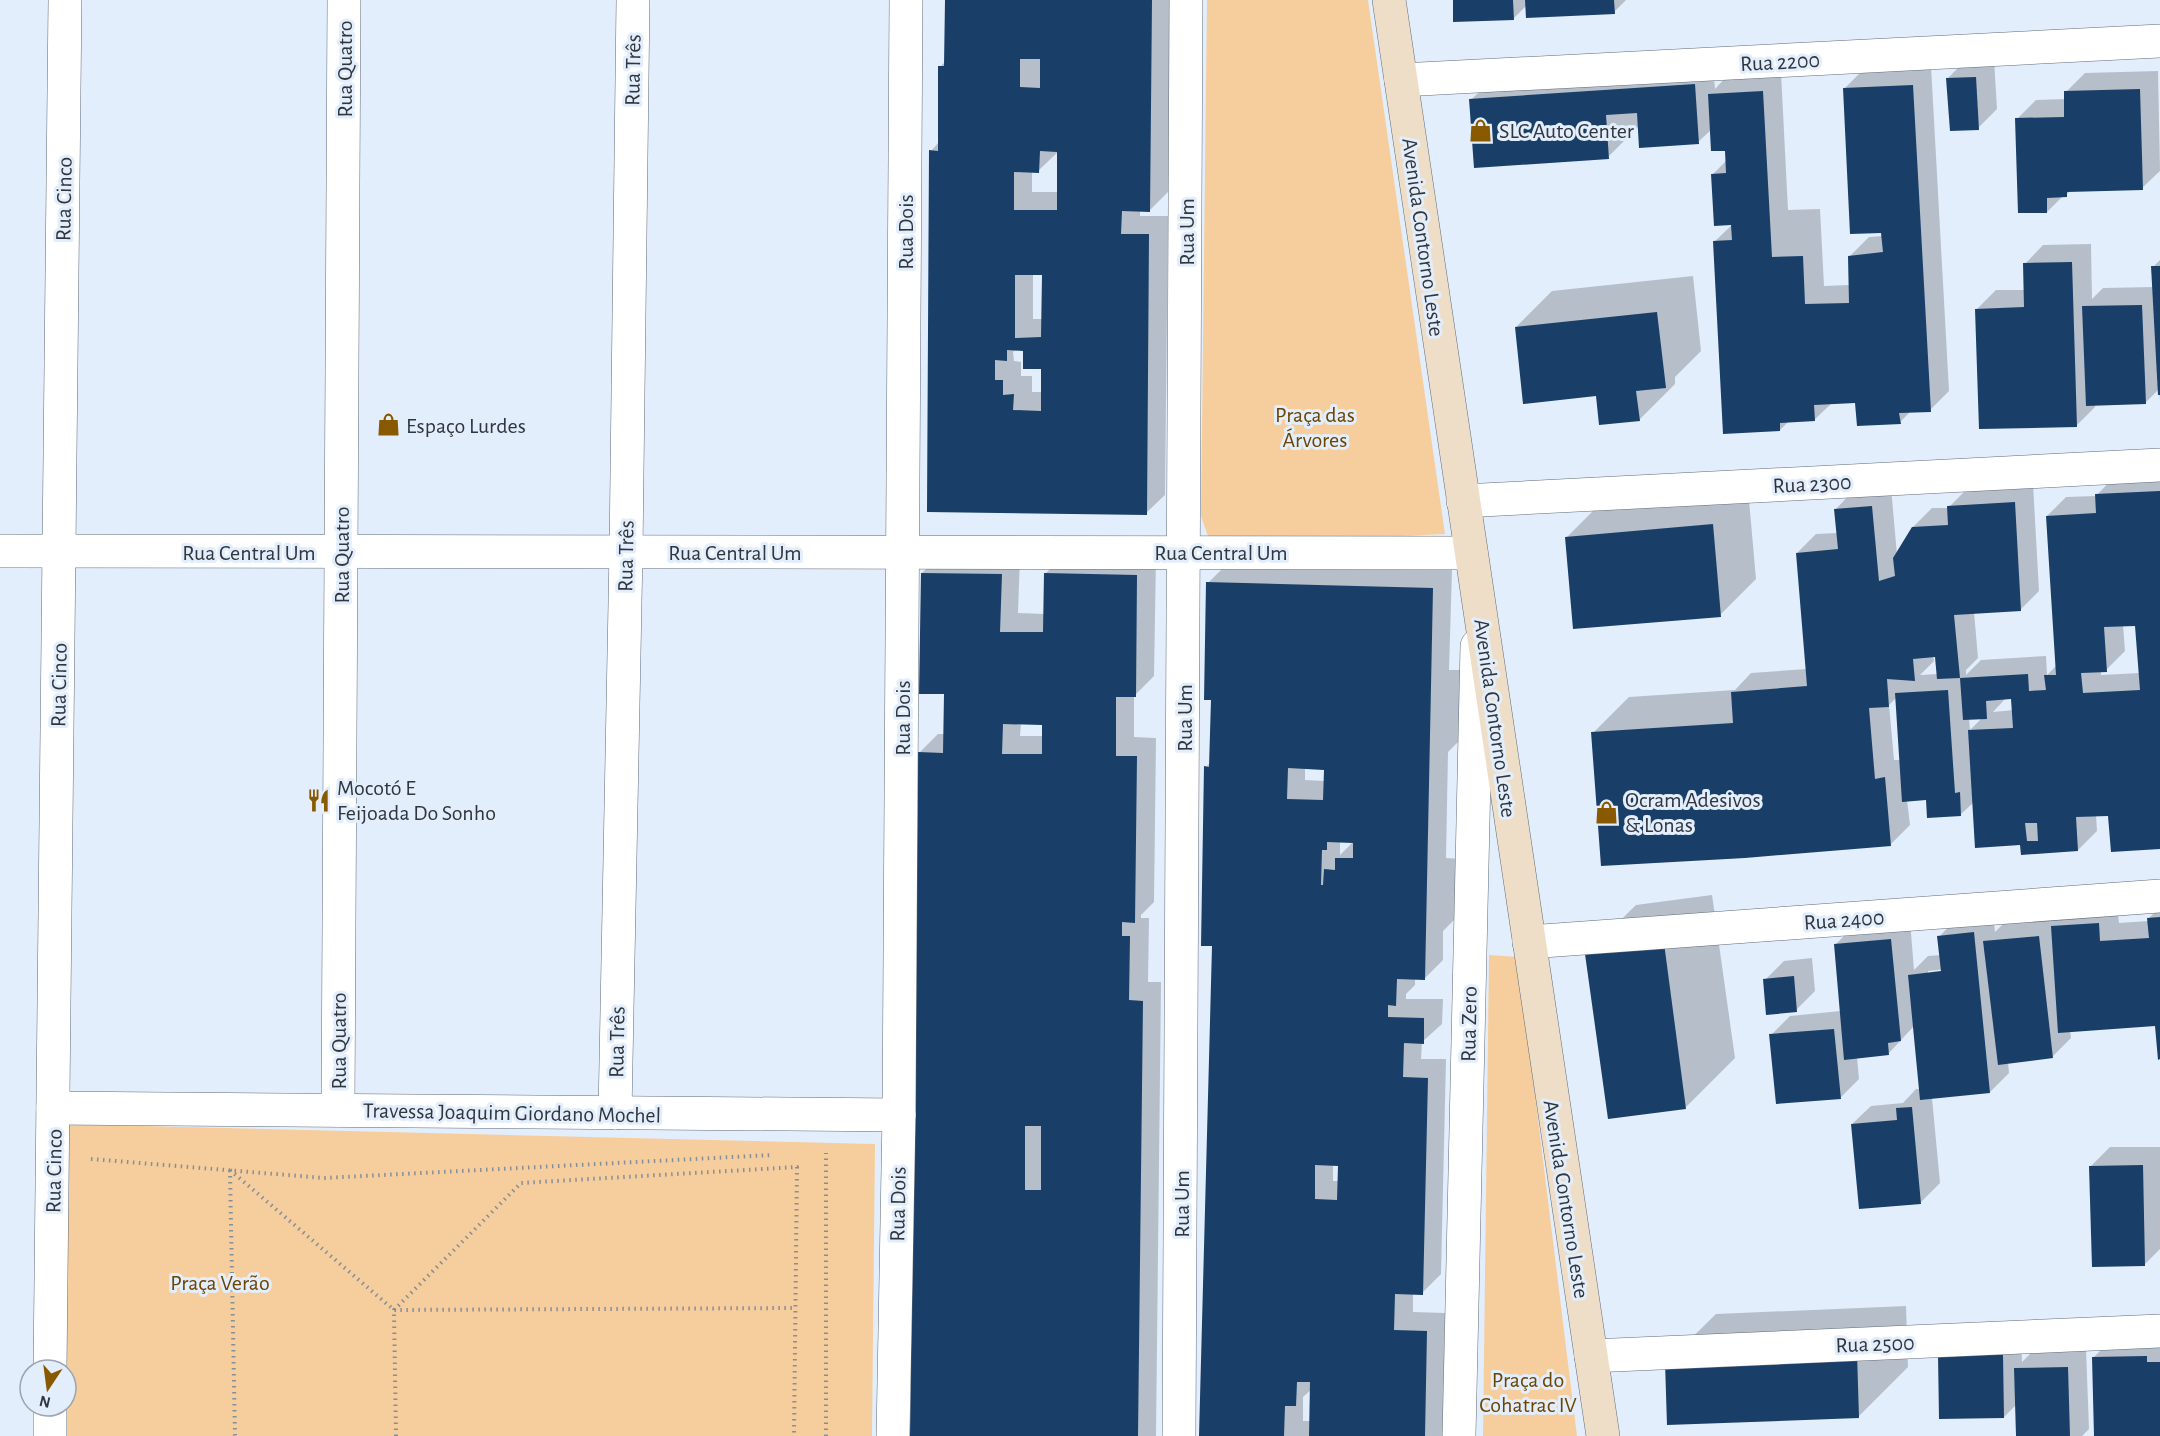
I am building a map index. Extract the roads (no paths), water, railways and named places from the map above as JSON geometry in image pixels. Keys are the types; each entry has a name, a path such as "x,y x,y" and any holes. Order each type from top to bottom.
{"main road":[{"name":"Avenida Contorno Leste","path":"1389,0 1603,1436"}],"street":[{"name":"Rua Cinco","path":"50,1358 65,0"},
{"name":"Rua Quatro","path":"338,1110 344,0"},
{"name":"Rua Três","path":"615,1113 626,552 633,0"},
{"name":"Rua Dois","path":"893,1436 899,1115 906,0"},
{"name":"Rua Um","path":"1179,1436 1186,0"},
{"name":"Rua 2200","path":"1401,80 2160,41"},
{"name":"Rua 2300","path":"1463,501 2160,465"},
{"name":"Rua Central Um","path":"0,551 1471,553"},
{"name":"Rua Zero","path":"1459,1436 1476,664 1480,613"},
{"name":"Rua 2400","path":"1529,942 2160,897"},
{"name":"Travessa Joaquim Giordano Mochel","path":"53,1108 899,1115"},
{"name":"Rua 2500","path":"1591,1356 2160,1331"},
{"path":"50,1418 50,1436"}],"place":[{"name":"SLC Auto Center","path":"1481,130"},
{"name":"Espaço Lurdes","path":"388,425"},
{"name":"Mocotó E Feijoada Do Sonho","path":"319,800"},
{"name":"Ocram Adesivos & Lonas","path":"1607,812"}],"park label":[{"name":"Praça das Árvores","path":"1315,426"},
{"name":"Praça Verão","path":"220,1282"},
{"name":"Praça do Cohatrac IV","path":"1528,1392"}]}
